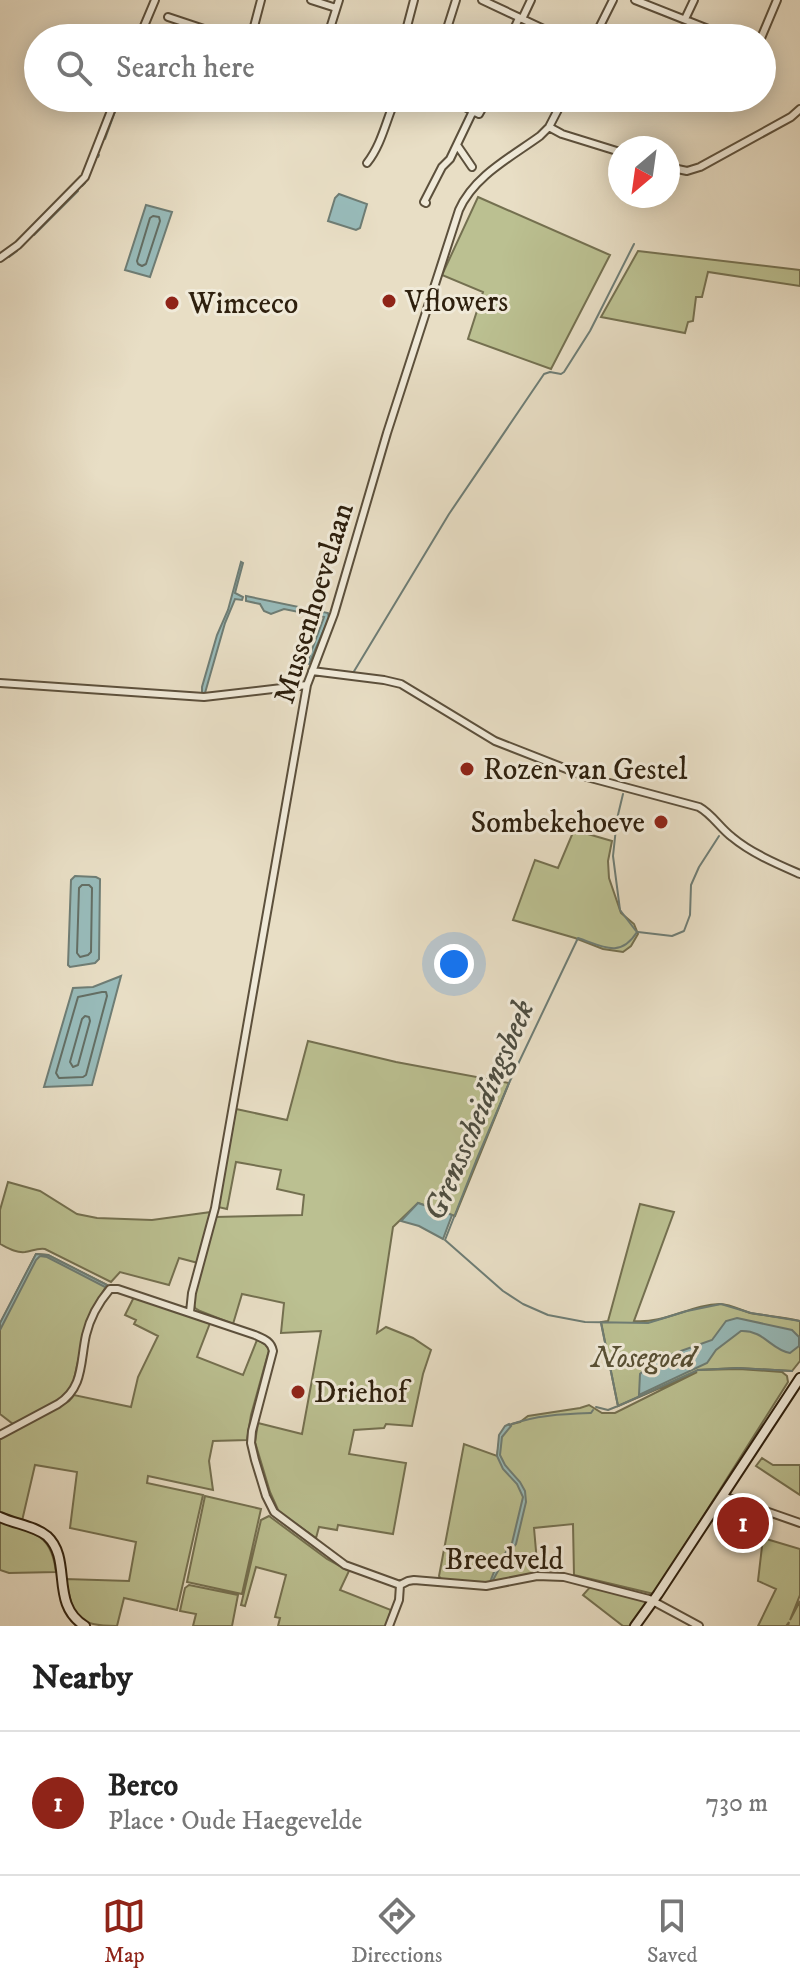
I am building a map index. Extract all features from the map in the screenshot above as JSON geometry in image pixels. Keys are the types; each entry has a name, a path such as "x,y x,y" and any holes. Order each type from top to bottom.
{"street":[{"path":"145,24 155,0"},
{"path":"255,24 261,0"},
{"path":"311,0 336,8"},
{"path":"331,24 339,0"},
{"path":"408,24 414,0"},
{"path":"448,24 456,0"},
{"path":"482,0 534,24"},
{"path":"518,24 531,0"},
{"path":"601,24 613,0"},
{"path":"635,0 697,24"},
{"path":"685,19 694,0"},
{"path":"767,24 777,0"},
{"path":"168,17 188,24"},
{"path":"680,170 700,167 791,117 800,109"},
{"path":"0,258 18,245 85,177 111,112"},
{"path":"367,163 382,137 390,112"},
{"path":"426,203 473,112"},
{"name":"Mussenhoevelaan","path":"190,1312 192,1293 215,1208 307,685 334,614 387,433 464,198 475,184 540,136 557,112"},
{"path":"549,127 608,148"},
{"path":"457,145 472,167"},
{"path":"312,671 401,684 479,733 518,750 587,777 699,807 745,846 800,874"},
{"path":"0,683 204,697 307,685"},
{"path":"0,1435 58,1404 74,1391 86,1332 98,1305 110,1289 190,1312 267,1340 273,1351 251,1443 262,1484 274,1512 345,1565 400,1585 399,1600 389,1626"},
{"path":"635,1626 800,1378"},
{"path":"723,1496 800,1523"},
{"path":"0,1517 40,1532 53,1544 58,1554 67,1607 74,1618 85,1626"},
{"name":"Breedveld","path":"400,1585 414,1580 486,1586 537,1576 555,1576 654,1601 699,1626"}],"green space":[{"path":"478,197 610,255 551,369 468,339 483,292 442,275"},
{"path":"638,251 800,270 800,286 708,272 702,297 696,297 693,321 688,322 685,333 601,317"},
{"path":"574,830 612,841 609,878 621,913 634,924 638,934 623,952 603,949 513,920 535,860 558,868"},
{"path":"308,1041 396,1062 509,1083 455,1216 418,1203 393,1227 377,1333 386,1327 413,1338 431,1350 412,1426 386,1424 384,1428 354,1430 349,1454 406,1463 393,1534 338,1525 337,1530 319,1527 316,1538 279,1512 270,1492 255,1442 258,1423 302,1434 321,1331 281,1333 284,1303 242,1294 233,1324 200,1311 193,1302 215,1217 302,1215 304,1195 277,1189 281,1170 236,1162 227,1209 218,1207 236,1109 287,1120"},
{"path":"8,1182 40,1191 77,1214 97,1218 152,1220 211,1212 198,1263 179,1258 169,1285 120,1272 111,1282 45,1249 12,1250 0,1244 0,1210"},
{"name":"Nosegoed","path":"640,1204 674,1212 634,1321 656,1320 720,1304 750,1313 800,1321 800,1361 792,1371 738,1368 697,1370 782,1372 788,1382 654,1594 574,1575 573,1524 534,1528 538,1574 486,1584 441,1579 439,1576 464,1444 497,1456 500,1436 512,1424 528,1416 589,1405 602,1413 615,1413 697,1372 618,1406 601,1322 608,1321"},
{"path":"36,1254 48,1255 107,1285 89,1320 73,1384 62,1398 47,1408 13,1424 0,1414 0,1324"},
{"path":"134,1297 210,1323 197,1357 243,1375 257,1340 269,1350 247,1440 213,1441 209,1461 213,1490 148,1476 147,1483 203,1495 177,1610 124,1598 117,1626 104,1626 79,1617 71,1602 66,1579 129,1581 136,1542 70,1528 77,1472 35,1465 22,1521 0,1512 0,1438 69,1401 74,1395 131,1407 138,1377 158,1336 134,1324 136,1320 125,1315"},
{"path":"762,1458 773,1465 800,1465 800,1495 756,1466"},
{"path":"205,1496 261,1509 242,1594 187,1582"},
{"path":"269,1516 327,1559 349,1571 340,1590 391,1610 386,1626 278,1626 280,1618 275,1617 286,1575 256,1567 245,1606 241,1605 261,1520"},
{"path":"0,1522 39,1536 50,1549 56,1572 9,1573 0,1570"},
{"path":"763,1538 800,1549 800,1595 790,1620 800,1601 800,1626 788,1626 789,1622 786,1626 758,1626 776,1589 758,1581"},
{"path":"189,1585 238,1595 232,1626 193,1626 196,1614 180,1611 185,1588"},
{"path":"591,1586 644,1599 647,1603 629,1626 623,1626 583,1595"}],"water":[{"path":"339,194 367,204 360,228 356,230 328,221"},
{"path":"146,205 172,212 150,277 125,270"},
{"path":"241,562 235,593 243,597 242,600 235,599 205,693 202,694 217,635 228,610"},
{"path":"246,596 328,613 329,618 309,664 324,617 284,609 271,614 264,611 260,604 246,601"},
{"path":"75,876 100,879 99,959 95,963 70,967 71,880"},
{"path":"121,976 92,1085 44,1087 73,988 93,987"},
{"path":"418,1203 452,1215 443,1239 419,1226 401,1221"},
{"path":"36,1254 48,1255 107,1285 105,1287 40,1256 0,1330 0,1323"},
{"path":"737,1318 792,1330 799,1337 799,1346 790,1353 756,1334 741,1331 716,1350 707,1363 639,1395 642,1372 664,1357 712,1340 726,1321"},
{"path":"509,1424 511,1426 502,1437 500,1455 525,1491 526,1502 516,1544 490,1582 512,1543 523,1497 497,1456 499,1435"}],"waterway":[{"path":"105,139 115,112"},
{"path":"82,186 85,183"},
{"path":"34,235 78,191"},
{"path":"353,673 449,514 544,374 564,372 590,331 634,244"},
{"path":"9,257 17,251"},
{"path":"623,794 613,856 620,910 636,931"},
{"path":"638,932 672,936 684,931 690,915 691,885 719,836"},
{"name":"Grensscheidingsbeek","path":"637,932 631,940 617,948 603,947 578,938 509,1083 445,1240 503,1291 548,1315 585,1322 648,1323 721,1304 751,1313 800,1321"},
{"path":"596,1407 608,1410 618,1406 601,1323"},
{"path":"618,1406 698,1370 738,1368 792,1371"},
{"path":"509,1425 539,1417 591,1413 593,1410"}],"place":[{"name":"Vflowers","path":"389,301"},
{"name":"Wimceco","path":"172,303"},
{"name":"Rozen van Gestel","path":"467,769"},
{"name":"Sombekehoeve","path":"661,822"},
{"name":"Driehof","path":"298,1392"},
{"name":"Berco","path":"743,1523"}]}
